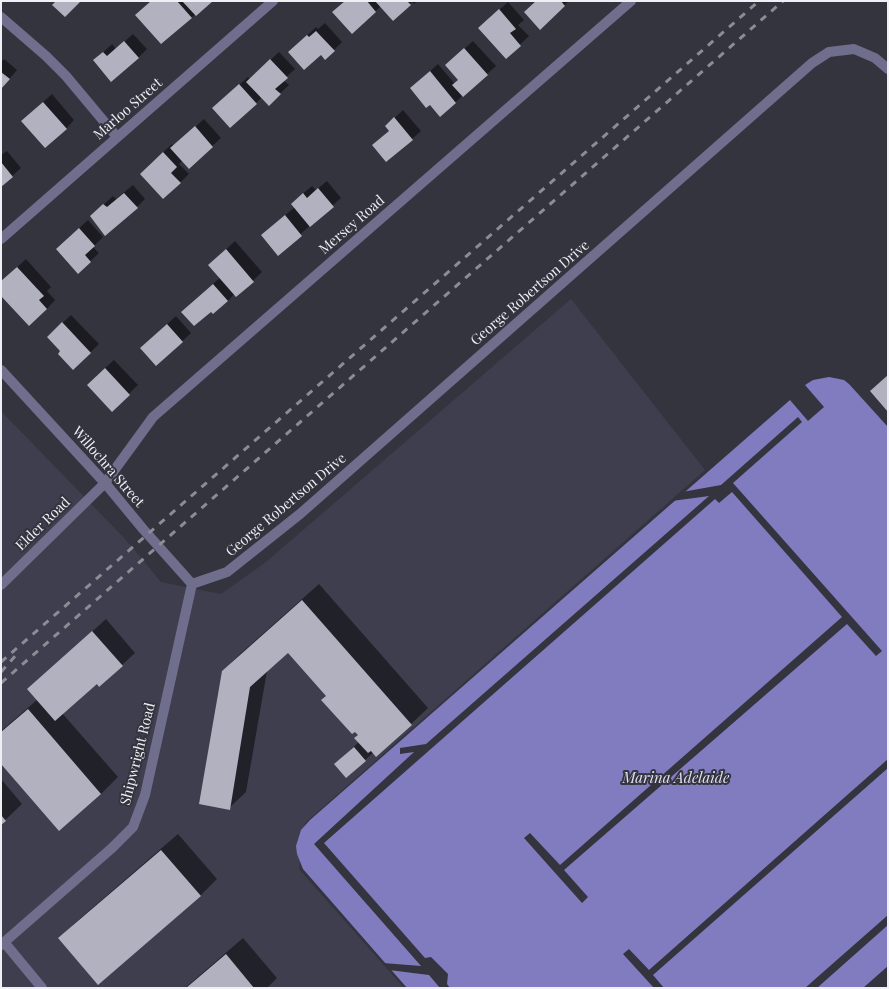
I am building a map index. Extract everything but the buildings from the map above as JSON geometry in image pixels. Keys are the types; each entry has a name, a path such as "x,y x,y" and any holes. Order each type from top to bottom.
{"street":[{"name":"Marloo Street","path":"1,239 273,1"},
{"name":"Mersey Road","path":"105,483 153,417 631,1"},
{"path":"1,17 61,71 117,137"},
{"name":"George Robertson Drive","path":"192,584 227,572 300,514 812,63 829,52 854,49 875,58 888,69"},
{"name":"Willochra Street","path":"1,370 105,483 192,584"},
{"name":"Elder Road","path":"1,586 105,483"},
{"name":"Shipwright Road","path":"2,944 112,848 133,827 145,795 192,584"},
{"path":"2,944 42,988"}],"shaded area":[{"path":"571,299 705,470 305,823 299,869 404,988 1,988 1,411 126,540 161,582 221,594 266,562"}],"water":[{"name":"Marina Adelaide","path":"829,377 844,380 849,384 888,427 888,966 863,988 407,988 303,869 297,854 296,846 301,830 310,820 790,400 808,421 824,407 805,385 813,380"}],"pier":[{"path":"798,417 802,422 733,483 882,651 876,656 847,624 564,870 588,897 582,903 524,838 530,833 560,865 842,617 732,492 719,503 715,499 324,843 425,958 431,957 448,974 447,984 450,988 440,988 429,975 389,970 383,963 421,966 314,844 414,752 400,754 400,748 426,744 709,496 672,501 682,492 721,485"},
{"path":"888,759 888,768 653,975 664,988 654,988 623,954 629,949 649,970"},
{"path":"888,915 888,925 817,988 805,988"}],"railway":[{"path":"1,662 759,1"},
{"path":"1,683 783,1"},
{"path":"1,672 18,653"}]}
